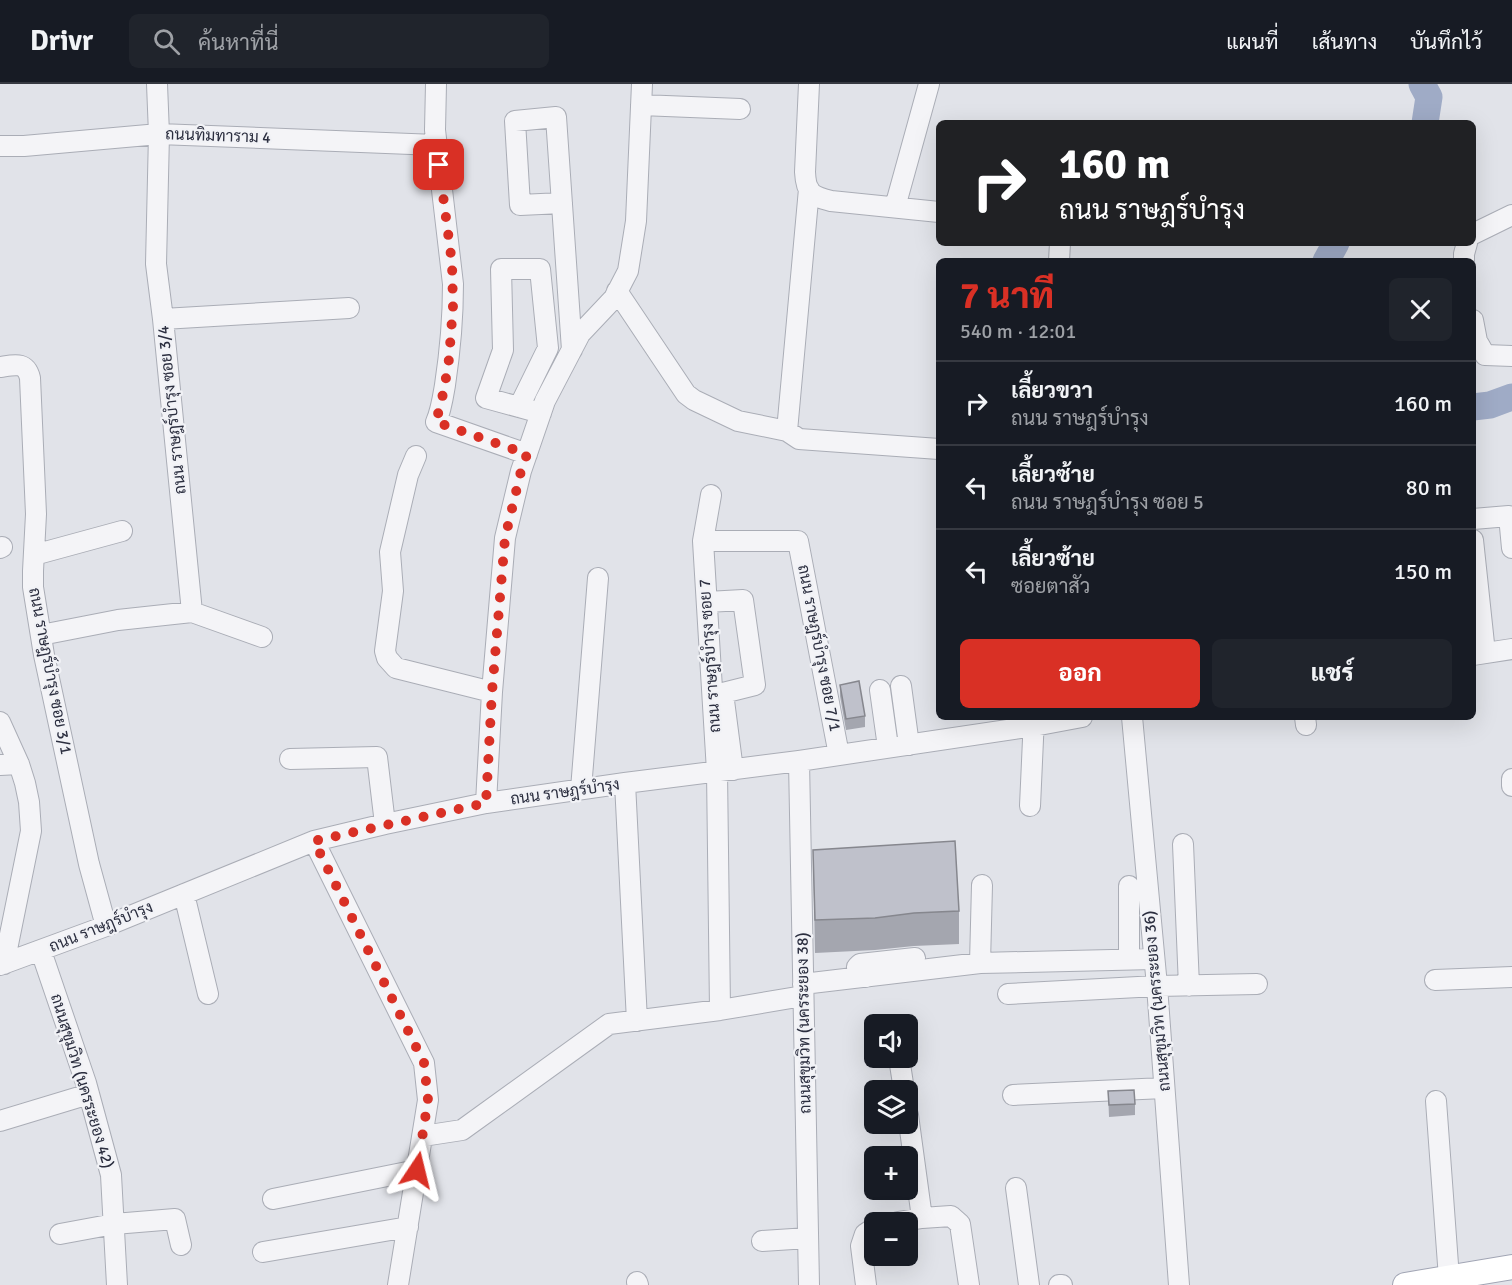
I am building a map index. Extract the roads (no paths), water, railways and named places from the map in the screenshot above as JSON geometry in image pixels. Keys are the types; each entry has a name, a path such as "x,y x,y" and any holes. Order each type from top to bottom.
{"main road":[{"path":"1405,1285 1512,1267"}],"street":[{"name":"ถนน ราษฎร์บำรุง ซอย 3/4","path":"157,84 159,134 156,264 164,319 192,612"},
{"path":"436,84 436,145 453,284 449,359 436,422 527,454"},
{"path":"486,803 492,692 505,538 521,471 545,401 576,342 615,295 628,271 636,221 642,84"},
{"path":"809,84 805,172 810,194 831,201 936,212"},
{"path":"895,207 929,84"},
{"path":"641,105 740,109"},
{"path":"562,203 520,205 514,121 556,117 576,342"},
{"name":"ถนนทิมทาราม 4","path":"0,146 24,146 159,134 436,145"},
{"path":"787,431 808,189"},
{"path":"1476,233 1512,215"},
{"path":"519,407 548,348 540,269 501,269 503,350 486,398 519,407 541,413"},
{"path":"615,295 686,394 694,400 738,421 787,431 799,439 936,449"},
{"path":"164,319 349,308"},
{"path":"1476,336 1485,355 1512,356"},
{"name":"ถนน ราษฎร์บำรุง ซอย 3/1","path":"0,367 22,366 26,368 30,378 36,514 33,587 41,636 89,864 105,926"},
{"path":"416,456 408,475 390,552 393,591 385,651 387,658 396,668 492,692"},
{"name":"ถนน ราษฎร์บำรุง ซอย 7","path":"711,495 703,541 707,602 725,770"},
{"path":"1476,519 1509,516 1512,548"},
{"path":"34,555 122,531"},
{"name":"ถนน ราษฎร์บำรุง ซอย 7/1","path":"703,541 798,541 839,755"},
{"path":"581,789 598,578"},
{"path":"1476,597 1479,654 1512,649"},
{"path":"707,602 743,600 755,685 723,693 725,770 720,1010"},
{"path":"41,636 118,620 192,612 262,637"},
{"path":"901,686 909,745"},
{"path":"880,690 888,747"},
{"name":"ถนนสุขุมวิท (นครระยอง 36)","path":"1132,720 1157,986 1179,1285"},
{"path":"1030,806 1034,721"},
{"name":"ถนน ราษฎร์บำรุง","path":"2,965 314,841 385,824 486,803 909,745 1034,721"},
{"path":"0,722 10,765 29,802 31,831 2,965"},
{"path":"290,759 377,757 385,824"},
{"name":"ถนนสุขุมวิท (นครระยอง 38)","path":"799,761 809,1285"},
{"path":"1512,779 1512,786"},
{"path":"625,783 638,1021"},
{"path":"314,841 424,1063 428,1100 398,1285"},
{"path":"1184,844 1189,986"},
{"path":"980,958 982,885"},
{"path":"1129,886 1130,959"},
{"path":"184,894 208,994"},
{"name":"ถนนสุขุมวิท (นครระยอง 42)","path":"41,951 89,1094 111,1175 117,1285"},
{"path":"423,1136 462,1130 609,1024 720,1010 866,976 859,973 857,967 860,964 980,958 1154,959"},
{"path":"1435,980 1512,977"},
{"path":"1008,994 1157,986 1257,984"},
{"path":"1014,1095 1164,1088"},
{"path":"0,1121 89,1094"},
{"path":"1436,1101 1449,1278"},
{"path":"911,1134 922,1218"},
{"path":"273,1199 417,1170"},
{"path":"1016,1188 1029,1285"},
{"path":"918,1219 951,1216 960,1224 969,1285"},
{"path":"60,1234 114,1224 175,1219 181,1245"},
{"path":"263,1252 408,1227"},
{"path":"762,1241 808,1238"},
{"path":"864,1239 861,1246 866,1285"}],"waterway":[{"path":"1422,84 1429,97 1425,120"},
{"path":"1328,258 1334,246"},
{"path":"1476,407 1490,405 1512,397"}]}
